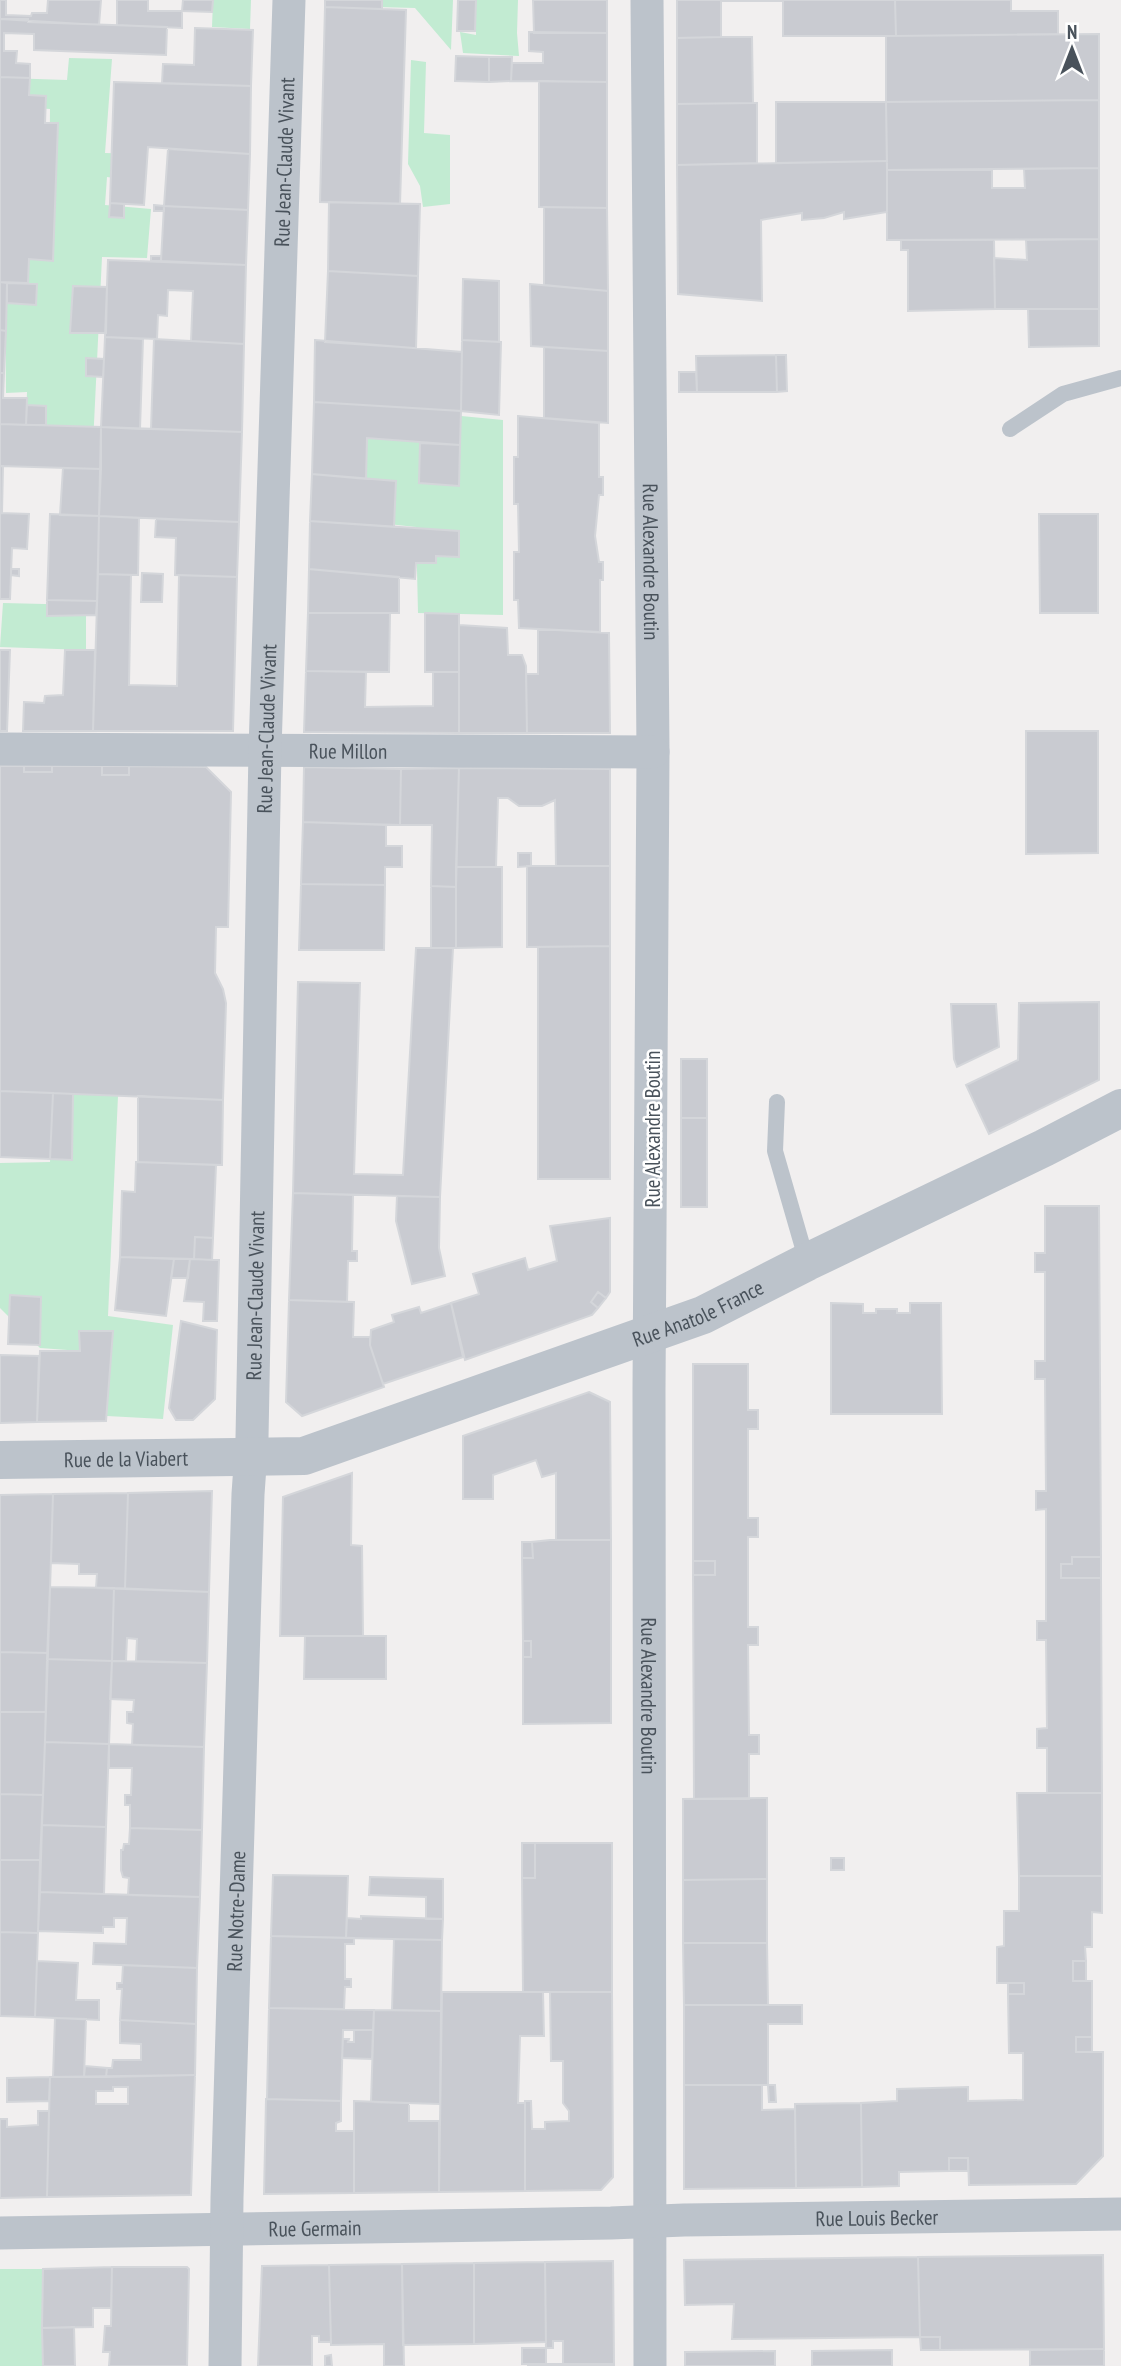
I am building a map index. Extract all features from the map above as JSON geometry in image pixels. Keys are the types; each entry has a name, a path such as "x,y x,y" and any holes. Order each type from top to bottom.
{"street":[{"name":"Rue Jean-Claude Vivant","path":"250,1458 265,750 289,0"},
{"name":"Rue Alexandre Boutin","path":"646,0 653,752 650,1334 640,2221 649,2258 650,2366"},
{"name":"Rue Millon","path":"0,749 653,752"},
{"name":"Rue Anatole France","path":"250,1458 304,1455 703,1315 1121,1108"},
{"name":"Rue de la Viabert","path":"0,1460 211,1456 250,1458"},
{"name":"Rue Notre-Dame","path":"225,2366 250,1458"},
{"name":"Rue Louis Becker","path":"640,2221 1121,2214"},
{"name":"Rue Germain","path":"0,2234 640,2221"}],"lane":[{"path":"1010,429 1063,394 1121,378"},
{"path":"777,1102 775,1151 807,1262"}],"green space":[{"path":"213,0 251,0 250,29 212,27"},
{"path":"377,0 453,0 451,50 415,8 377,7"},
{"path":"476,0 518,0 519,56 463,53 460,32 476,35"},
{"path":"69,58 112,59 105,153 138,154 138,181 107,177 105,205 151,209 147,258 102,257 92,465 71,427 26,423 27,392 6,393 5,278 49,227 50,109 22,107 6,78 67,80"},
{"path":"411,60 426,62 424,133 450,135 450,204 423,207 420,186 408,164"},
{"path":"367,407 503,420 503,615 418,613 416,527 388,524 385,479 364,479"},
{"path":"3,603 86,605 86,650 0,647"},
{"path":"0,974 123,986 108,1316 173,1325 163,1419 107,1416 109,1353 40,1348 0,1308 0,1163 50,1162 51,1142 0,1093"},
{"path":"0,2269 43,2269 43,2366 0,2366"}],"building":[{"path":"0,0 6,0 6,15 31,16 32,13 47,13 48,0 101,0 99,25 0,19"},
{"path":"117,0 148,0 148,11 182,11 182,28 117,25"},
{"path":"183,0 213,0 212,12 182,11"},
{"path":"325,0 382,0 382,9 325,7"},
{"path":"458,0 476,0 475,31 457,31"},
{"path":"533,0 607,0 607,33 534,33"},
{"path":"677,0 895,0 896,36 783,36 783,1 721,1 721,37 677,38"},
{"path":"895,0 1011,0 1011,11 1058,11 1058,34 896,36"},
{"path":"325,7 406,10 400,204 320,202"},
{"path":"0,19 167,27 166,55 34,50 34,34 4,33 4,51 17,51 16,63 30,64 30,78 0,77"},
{"path":"195,28 253,30 251,86 162,83 163,64 194,65"},
{"path":"529,32 607,33 607,82 511,81 512,63 543,63 543,52 529,51"},
{"path":"1099,34 1099,100 886,102 886,36"},
{"path":"752,37 753,103 677,104 677,38"},
{"path":"456,56 489,57 489,82 455,81"},
{"path":"489,57 512,57 511,81 489,82"},
{"path":"0,77 30,78 29,95 46,96 45,123 58,123 53,261 29,259 28,283 0,282"},
{"path":"539,81 607,82 607,208 539,207"},
{"path":"114,82 251,86 250,154 148,147 144,205 110,203"},
{"path":"1099,100 1099,168 887,170 886,102"},
{"path":"776,102 886,102 887,161 776,163"},
{"path":"757,103 757,163 677,165 677,104"},
{"path":"168,149 250,154 248,210 164,206"},
{"path":"887,161 887,212 844,219 844,212 824,218 802,220 802,213 761,220 762,301 678,294 677,165"},
{"path":"1099,168 1099,239 887,240 887,170 992,169 992,188 1025,188 1024,169"},
{"path":"329,202 420,204 418,276 328,271"},
{"path":"110,203 124,204 124,218 109,217"},
{"path":"154,205 164,206 164,211 154,211"},
{"path":"164,206 248,210 246,265 161,261"},
{"path":"544,207 607,208 608,291 544,285"},
{"path":"1099,239 1099,309 995,309 994,258 1027,260 1026,240"},
{"path":"901,240 994,240 995,309 908,311 908,250 901,250"},
{"path":"151,256 161,256 161,261 151,261"},
{"path":"108,260 246,265 244,344 191,341 193,291 168,290 167,316 158,315 157,339 105,337"},
{"path":"328,271 418,276 416,348 325,342"},
{"path":"463,279 499,281 499,342 462,340"},
{"path":"0,282 7,283 6,331 0,330"},
{"path":"7,283 37,284 36,305 7,303"},
{"path":"530,284 608,291 608,351 531,346"},
{"path":"73,286 107,287 106,333 70,333"},
{"path":"1028,309 1099,309 1099,346 1029,347"},
{"path":"0,330 6,331 4,373 0,373"},
{"path":"105,337 143,339 140,429 101,427"},
{"path":"154,339 244,344 242,432 151,429"},
{"path":"315,340 462,352 461,411 314,402"},
{"path":"462,340 501,342 499,415 461,411"},
{"path":"544,347 608,351 608,423 544,418"},
{"path":"776,355 777,392 697,392 696,356"},
{"path":"776,355 786,355 787,391 777,392"},
{"path":"86,358 104,359 103,377 86,376"},
{"path":"679,372 696,372 697,392 679,392"},
{"path":"0,373 4,373 3,398 27,398 26,425 0,424"},
{"path":"314,402 461,411 460,445 367,438 366,479 312,474"},
{"path":"27,405 46,406 46,425 26,425"},
{"path":"518,416 599,423 599,477 603,477 603,495 599,495 595,536 599,562 603,562 603,580 600,580 600,632 519,628 518,600 514,600 514,552 519,552 518,504 514,504 514,457 518,457"},
{"path":"0,424 101,427 101,469 0,466"},
{"path":"101,427 242,432 239,522 99,516"},
{"path":"420,443 460,445 459,486 419,483"},
{"path":"0,466 3,466 2,513 0,513"},
{"path":"63,468 101,469 99,516 60,515"},
{"path":"312,474 396,481 394,527 310,521"},
{"path":"0,513 29,514 27,549 12,548 10,599 0,599"},
{"path":"50,514 99,516 97,601 47,600"},
{"path":"1039,514 1098,514 1098,613 1040,613"},
{"path":"99,516 139,518 138,575 98,574"},
{"path":"156,519 239,522 237,577 175,575 176,538 155,537"},
{"path":"310,521 459,531 459,557 436,556 436,563 416,563 415,579 309,569"},
{"path":"11,569 19,569 19,576 11,575"},
{"path":"309,569 399,577 399,613 308,613"},
{"path":"142,573 163,574 162,602 141,602"},
{"path":"98,574 131,575 129,685 177,686 179,575 237,577 233,731 93,731"},
{"path":"47,600 97,601 96,615 47,616"},
{"path":"308,613 390,613 389,672 306,671"},
{"path":"425,613 459,614 459,672 425,672"},
{"path":"459,625 507,628 508,655 522,655 526,666 527,733 459,733"},
{"path":"538,629 609,633 610,733 527,733 526,674 538,674"},
{"path":"0,650 10,650 7,731 0,731"},
{"path":"65,650 95,650 93,731 23,731 24,702 44,703 45,696 63,695"},
{"path":"306,671 366,672 365,707 433,706 433,672 459,672 459,733 304,732"},
{"path":"1026,731 1098,731 1098,853 1026,854"},
{"path":"0,766 24,766 24,772 52,772 52,766 102,766 102,775 129,775 129,766 206,767 231,792 228,927 216,927 215,973 226,1003 223,1100 0,1091"},
{"path":"24,766 52,766 52,772 24,772"},
{"path":"102,766 129,766 129,775 102,775"},
{"path":"304,767 401,769 400,825 303,822"},
{"path":"459,768 456,887 431,886 432,825 400,825 401,769"},
{"path":"459,768 610,769 610,866 556,866 555,800 542,806 519,806 508,798 498,798 496,867 456,867"},
{"path":"303,822 386,825 386,846 402,846 402,867 385,867 385,885 301,884"},
{"path":"518,853 531,853 531,866 518,867"},
{"path":"527,866 610,866 610,946 527,947"},
{"path":"456,867 502,867 502,947 456,948"},
{"path":"301,884 385,885 384,950 299,950"},
{"path":"431,886 456,887 456,948 431,948"},
{"path":"610,946 610,1179 538,1179 538,947"},
{"path":"416,948 453,948 440,1197 293,1193 298,982 360,983 354,1174 403,1175"},
{"path":"1099,1002 1099,1080 989,1134 966,1085 1018,1060 1019,1003"},
{"path":"951,1004 996,1004 999,1047 957,1067 954,1059"},
{"path":"681,1059 707,1059 707,1118 681,1118"},
{"path":"0,1091 53,1093 50,1159 0,1157"},
{"path":"53,1093 73,1094 72,1160 50,1159"},
{"path":"138,1096 223,1100 222,1165 138,1162"},
{"path":"681,1118 707,1118 707,1207 681,1207"},
{"path":"136,1162 216,1165 213,1238 195,1237 194,1259 120,1257 122,1191 135,1192"},
{"path":"293,1193 353,1195 352,1251 357,1251 357,1261 348,1261 347,1302 289,1300"},
{"path":"397,1196 440,1197 439,1248 445,1276 412,1284 396,1221"},
{"path":"1045,1206 1099,1206 1101,1557 1072,1557 1072,1564 1061,1564 1061,1578 1101,1578 1102,1793 1047,1793 1047,1748 1037,1748 1037,1729 1047,1728 1046,1640 1037,1640 1037,1621 1046,1621 1046,1509 1036,1510 1036,1491 1046,1491 1045,1379 1035,1379 1035,1361 1045,1361 1045,1272 1035,1272 1035,1253 1045,1253"},
{"path":"610,1218 610,1292 606,1298 598,1292 591,1302 598,1308 592,1315 465,1360 451,1303 479,1294 473,1274 525,1258 528,1270 557,1261 550,1226"},
{"path":"195,1237 213,1238 212,1260 194,1259"},
{"path":"120,1257 174,1259 166,1316 115,1310"},
{"path":"174,1259 190,1259 188,1278 171,1278"},
{"path":"190,1259 219,1260 217,1321 203,1321 204,1302 184,1301"},
{"path":"598,1292 606,1298 598,1308 591,1302"},
{"path":"10,1295 41,1297 40,1345 8,1344"},
{"path":"289,1300 354,1302 353,1337 370,1337 370,1345 384,1387 302,1416 286,1402"},
{"path":"451,1303 463,1357 383,1384 370,1345 371,1330 394,1322 392,1315 419,1307 421,1313"},
{"path":"831,1303 863,1304 863,1313 876,1313 876,1309 897,1309 897,1313 910,1313 910,1303 941,1303 942,1414 831,1414"},
{"path":"181,1321 217,1330 215,1399 193,1420 176,1420 169,1408"},
{"path":"79,1331 113,1331 106,1421 37,1422 40,1351 80,1351"},
{"path":"0,1355 39,1356 37,1422 0,1423"},
{"path":"693,1364 748,1364 748,1410 758,1410 758,1429 748,1429 748,1518 758,1518 758,1537 748,1537 748,1627 758,1627 758,1645 748,1645 749,1735 759,1735 759,1754 749,1754 749,1799 694,1799 693,1575 715,1575 715,1561 693,1561"},
{"path":"589,1392 610,1402 611,1540 556,1540 556,1473 542,1477 536,1460 493,1475 493,1499 463,1499 463,1436"},
{"path":"352,1473 351,1545 362,1546 363,1636 280,1636 283,1497"},
{"path":"212,1491 209,1592 125,1589 128,1493"},
{"path":"128,1493 125,1589 96,1588 97,1574 79,1574 79,1564 51,1563 53,1494"},
{"path":"53,1494 48,1653 0,1652 0,1495"},
{"path":"611,1540 611,1723 523,1724 523,1657 531,1657 531,1641 523,1641 522,1558 533,1558 532,1542"},
{"path":"522,1542 532,1542 533,1558 522,1558"},
{"path":"1072,1557 1101,1557 1101,1578 1061,1578 1061,1564 1072,1564"},
{"path":"693,1561 715,1561 715,1575 693,1575"},
{"path":"50,1587 114,1588 112,1661 47,1659"},
{"path":"114,1588 209,1592 207,1663 136,1661 137,1639 127,1638 126,1661 112,1661"},
{"path":"305,1636 386,1636 386,1679 304,1679"},
{"path":"523,1641 531,1641 531,1657 523,1657"},
{"path":"0,1652 48,1653 46,1712 0,1712"},
{"path":"47,1659 112,1661 109,1744 45,1742"},
{"path":"112,1661 207,1663 204,1747 132,1745 133,1724 127,1723 127,1712 133,1712 134,1700 110,1699"},
{"path":"0,1712 46,1712 43,1795 0,1794"},
{"path":"45,1742 109,1744 106,1827 42,1825"},
{"path":"109,1744 204,1747 202,1830 130,1828 130,1805 125,1805 125,1795 131,1795 132,1768 109,1768"},
{"path":"1017,1793 1102,1793 1102,1876 1019,1876"},
{"path":"0,1794 43,1795 40,1860 0,1860"},
{"path":"767,1798 767,1879 683,1880 683,1799"},
{"path":"42,1825 106,1827 104,1894 40,1892"},
{"path":"130,1828 202,1830 200,1897 128,1895 129,1878 123,1877 121,1870 121,1850 124,1844 129,1844"},
{"path":"522,1843 535,1843 535,1878 522,1878"},
{"path":"535,1843 612,1843 612,1992 523,1992 522,1878 535,1878"},
{"path":"831,1858 844,1858 844,1870 831,1870"},
{"path":"0,1860 40,1860 38,1933 0,1932"},
{"path":"273,1875 348,1876 346,1938 271,1936"},
{"path":"1019,1876 1102,1876 1102,1913 1092,1912 1092,1947 1085,1947 1086,1961 1073,1961 1073,1981 1092,1981 1092,2037 1076,2037 1076,2052 1103,2052 1103,2156 1076,2184 969,2185 968,2158 949,2158 949,2171 899,2172 899,2186 862,2187 861,2103 897,2101 897,2089 968,2087 968,2101 1023,2100 1023,2053 1009,2053 1008,1994 1024,1994 1024,1983 997,1983 997,1947 1004,1946 1004,1911 1019,1911"},
{"path":"370,1877 443,1879 443,1919 426,1919 426,1897 369,1895"},
{"path":"767,1879 767,1943 683,1943 683,1880"},
{"path":"40,1892 200,1897 197,1968 93,1964 94,1943 126,1944 127,1918 114,1918 114,1927 103,1927 103,1933 38,1931"},
{"path":"361,1916 443,1919 442,1940 346,1938 347,1918 361,1919"},
{"path":"0,1932 38,1933 35,2017 0,2016"},
{"path":"271,1936 354,1938 354,1944 345,1944 345,1979 351,1979 351,1987 345,1987 344,2009 269,2008"},
{"path":"394,1939 442,1940 441,2011 392,2010"},
{"path":"683,1943 767,1943 768,2005 684,2005"},
{"path":"37,1961 78,1963 76,2000 99,2000 99,2020 35,2017"},
{"path":"1073,1961 1086,1961 1086,1981 1073,1981"},
{"path":"123,1965 197,1968 196,2024 120,2020 122,1989 117,1989 117,1983 122,1983"},
{"path":"1008,1983 1024,1983 1024,1994 1008,1994"},
{"path":"442,1992 543,1992 544,2036 520,2036 518,2103 525,2103 525,2191 439,2192"},
{"path":"550,1992 612,1992 613,2177 601,2190 525,2191 525,2101 531,2101 532,2129 545,2129 545,2122 569,2121 569,2111 563,2103 563,2061 551,2061"},
{"path":"684,2005 802,2005 802,2024 768,2024 768,2085 684,2085"},
{"path":"269,2008 374,2010 373,2030 343,2030 341,2101 267,2099"},
{"path":"374,2010 441,2011 440,2104 371,2102"},
{"path":"55,2018 86,2019 84,2077 53,2077"},
{"path":"120,2020 196,2024 195,2075 106,2077 107,2068 112,2068 113,2060 141,2060 141,2044 120,2043"},
{"path":"354,2030 373,2030 372,2059 342,2058 343,2039 354,2042"},
{"path":"1076,2037 1092,2037 1092,2052 1076,2052"},
{"path":"85,2066 107,2068 106,2077 84,2077"},
{"path":"195,2075 191,2195 47,2197 50,2077","holes":["113,2087 128,2087 128,2104 96,2104 96,2091 113,2091"]},
{"path":"50,2077 49,2101 7,2102 7,2078"},
{"path":"684,2085 762,2085 762,2110 795,2109 796,2188 684,2189"},
{"path":"768,2085 775,2085 776,2102 769,2102"},
{"path":"266,2099 341,2101 341,2121 336,2123 336,2131 354,2131 354,2193 264,2194"},
{"path":"354,2101 409,2103 409,2121 439,2121 439,2192 354,2193"},
{"path":"861,2103 862,2187 796,2188 795,2104"},
{"path":"38,2111 49,2111 47,2197 0,2198 0,2119 7,2119 7,2127 38,2125"},
{"path":"949,2158 968,2158 968,2171 949,2171"},
{"path":"1103,2255 1104,2349 940,2350 940,2337 920,2337 918,2257"},
{"path":"918,2257 920,2337 732,2339 734,2304 685,2305 684,2260"},
{"path":"613,2261 614,2364 563,2364 563,2341 553,2341 553,2348 546,2348 545,2262"},
{"path":"545,2262 546,2342 474,2344 474,2263"},
{"path":"474,2263 474,2344 403,2345 402,2264"},
{"path":"402,2264 404,2366 384,2366 384,2344 331,2345 329,2265"},
{"path":"329,2265 331,2342 319,2342 319,2336 312,2336 312,2366 258,2366 262,2266"},
{"path":"112,2267 189,2269 187,2366 109,2366 110,2352 103,2352 105,2326 111,2326"},
{"path":"112,2267 111,2308 93,2308 93,2327 42,2328 43,2269"},
{"path":"74,2327 75,2366 43,2366 42,2328"},
{"path":"920,2337 940,2337 940,2350 921,2350"},
{"path":"522,2348 546,2348 546,2364 522,2364"},
{"path":"1104,2349 1104,2366 1030,2366 1030,2350"},
{"path":"892,2350 892,2366 812,2366 812,2351"},
{"path":"775,2351 775,2366 685,2366 685,2352"},
{"path":"331,2355 332,2366 325,2366 325,2356"},
{"path":"614,2364 614,2366 528,2366"}]}
